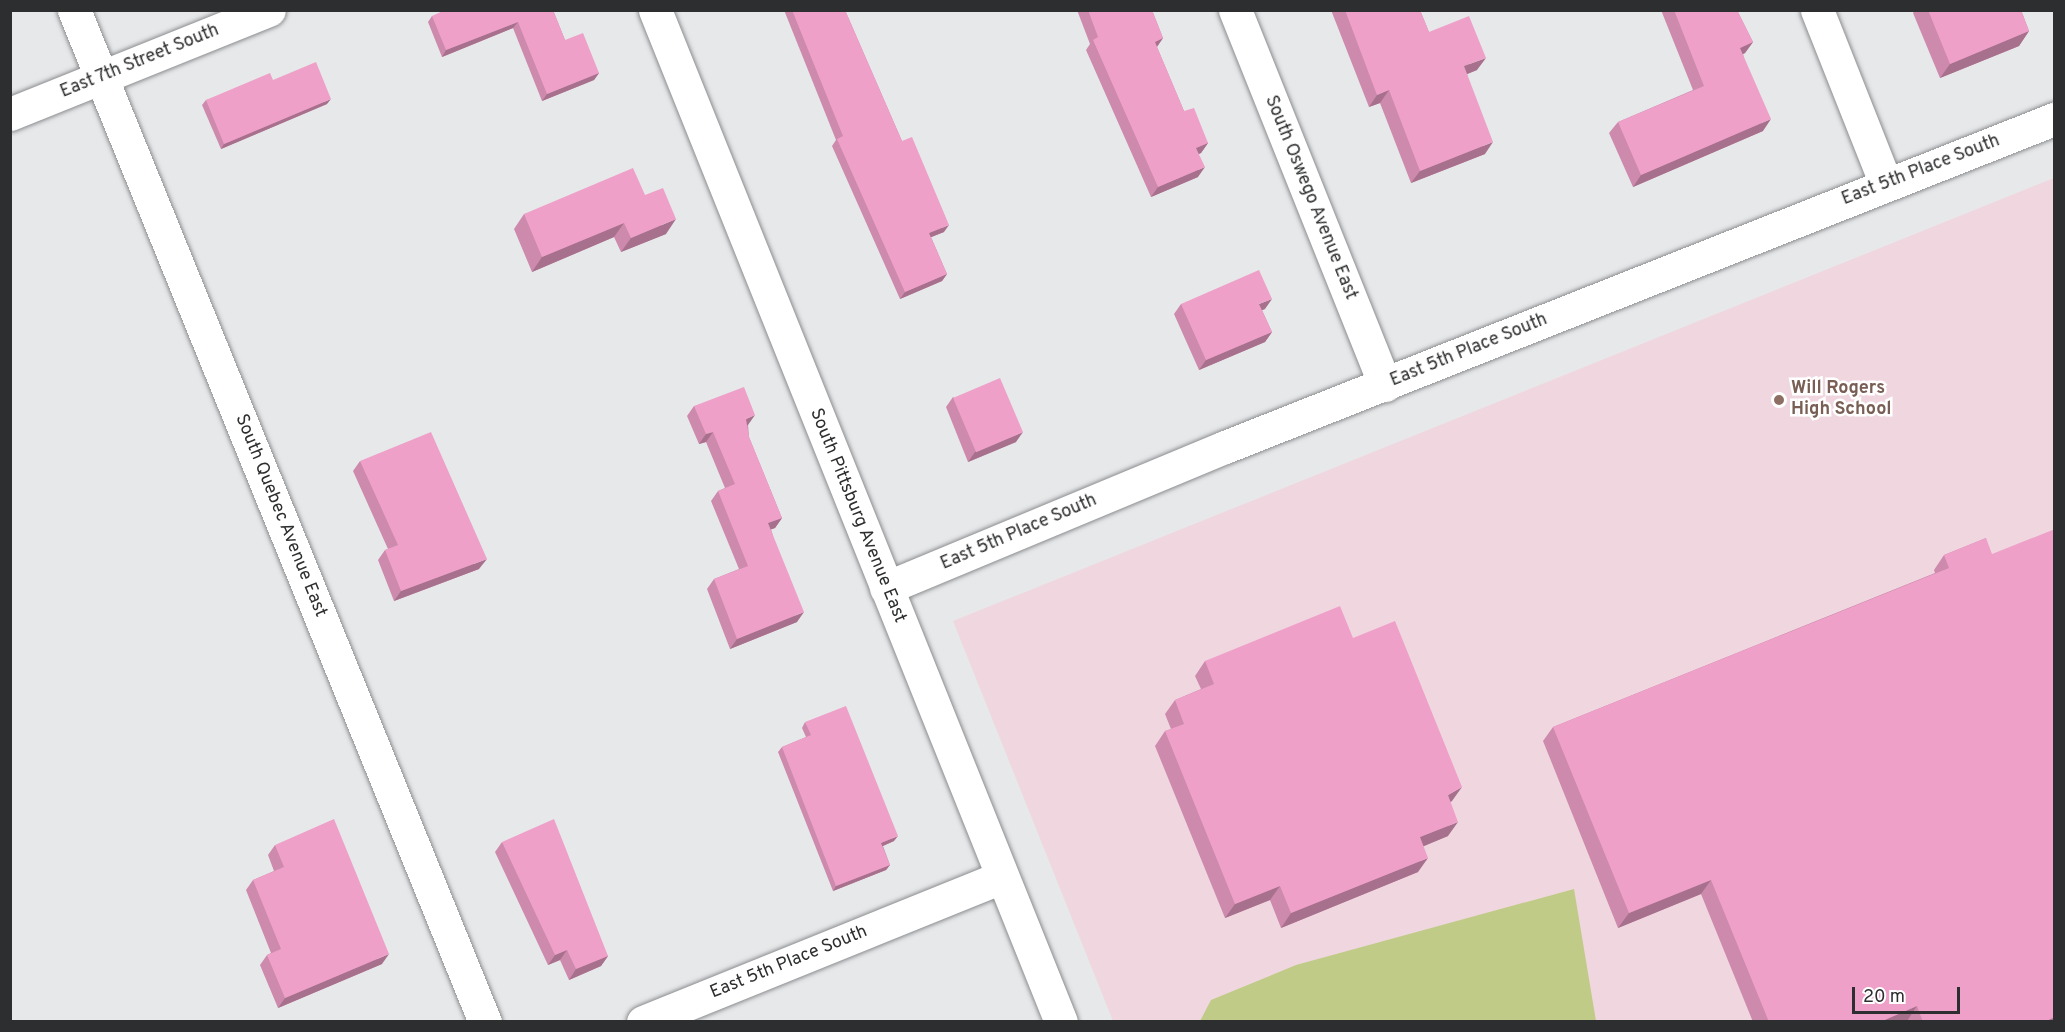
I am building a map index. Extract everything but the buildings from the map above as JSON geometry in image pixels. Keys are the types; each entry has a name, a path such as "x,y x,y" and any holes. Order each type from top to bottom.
{"street":[{"name":"South Quebec Avenue East","path":"74,10 486,1022"},
{"name":"East 7th Street South","path":"10,114 269,10"},
{"name":"South Pittsburg Avenue East","path":"655,10 1061,1022"},
{"name":"South Oswego Avenue East","path":"1235,10 1385,385"},
{"path":"1816,10 1886,184"},
{"name":"East 5th Place South","path":"886,588 1385,385 1886,184 2055,119"},
{"name":"East 5th Place South","path":"643,1022 1002,877"}],"shaded area":[{"name":"Will Rogers High School","path":"2054,178 2054,1021 1113,1021 953,621"}],"green space":[{"path":"1574,889 1596,1021 1200,1021 1211,1000 1296,965"}],"place":[{"name":"Will Rogers High School","path":"1779,400"}]}
